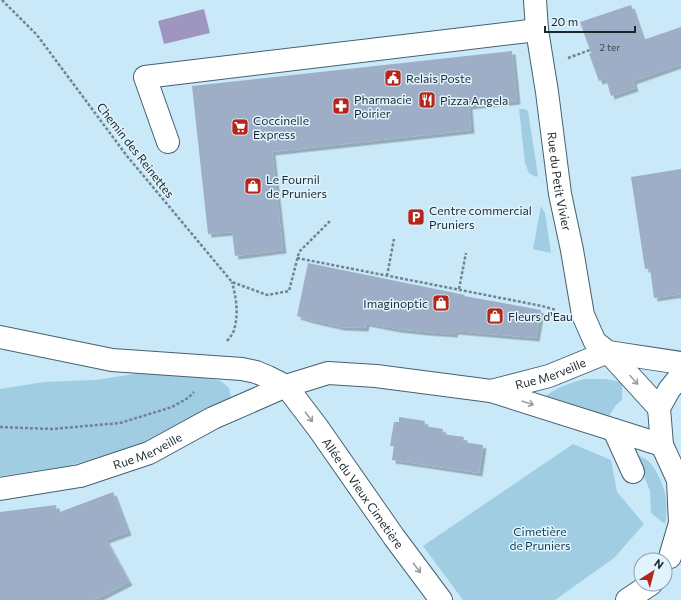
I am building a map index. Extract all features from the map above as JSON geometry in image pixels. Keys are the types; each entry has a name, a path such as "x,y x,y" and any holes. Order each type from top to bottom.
{"street":[{"name":"Rue du Petit Vivier","path":"535,0 537,30 548,92 560,194 572,250 583,315 595,342 608,352 659,408"},
{"path":"168,142 145,77 537,30"},
{"path":"0,337 112,360 242,369 256,372 286,386"},
{"path":"608,352 681,363"},
{"name":"Rue Merveille","path":"0,489 80,476 149,453 213,418 286,386 328,373 376,376 491,391 549,376 608,352"},
{"path":"673,552 680,523 680,481 662,445 659,408 669,390 681,375"},
{"name":"Allée du Vieux Cimetière","path":"286,386 318,428 394,537 441,600"},
{"path":"491,391 662,445"},
{"path":"614,430 633,472"},
{"path":"627,600 639,592"}],"path":[{"name":"Chemin des Reinettes","path":"2,0 37,35 127,156 232,282 267,295 289,291 297,258"},
{"path":"562,60 590,50"},
{"path":"331,220 298,252 297,258 556,310"},
{"path":"386,276 394,239"},
{"path":"459,290 466,252"},
{"path":"212,368 215,349 227,341 234,331 237,299 232,282"},
{"path":"0,427 52,429 120,423 172,406 188,398"}],"green space":[{"path":"519,109 525,109 528,111 538,176 536,177 529,173 525,163"},
{"path":"541,206 545,213 551,253 533,249"},
{"path":"172,372 221,381 229,388 231,398 221,405 139,445 69,466 0,476 0,389 44,382 96,380 134,374"},
{"path":"584,379 605,379 622,382 622,400 616,405 609,416 546,400 545,397 554,391"},
{"name":"Cimetière de Pruniers","path":"573,444 611,460 617,492 644,524 614,558 555,600 463,600 423,546"},
{"path":"635,454 650,463 661,481 666,499 665,524 651,513 650,491"}],"shaded area":[{"path":"204,9 210,33 164,44 158,21"}],"building":[{"path":"631,5 643,40 681,27 681,64 633,81 635,88 611,96 606,79 599,81 589,54 591,53 580,22"},
{"path":"512,51 517,101 469,106 471,130 272,152 283,250 235,256 232,232 208,234 192,86"},
{"path":"681,169 681,294 654,298 650,268 645,269 631,177"},
{"path":"308,263 465,295 464,296 541,310 536,338 455,331 454,334 425,332 397,329 366,323 365,328 341,327 297,316"},
{"path":"399,417 425,421 424,426 443,429 442,434 464,437 463,442 483,445 479,473 392,460 394,446 390,446 394,422 399,422"},
{"path":"113,492 128,532 106,540 129,582 94,600 0,600 0,512 56,505 57,513"}],"place":[{"name":"Relais Poste","path":"393,78"},
{"name":"Pizza Angela","path":"427,100"},
{"name":"Pharmacie Poirier","path":"341,106"},
{"name":"Coccinelle Express","path":"240,127"},
{"name":"Le Fournil de Pruniers","path":"253,186"},
{"name":"Centre commercial Pruniers","path":"416,217"},
{"name":"Imaginoptic","path":"441,303"},
{"name":"Fleurs d'Eau","path":"495,316"}]}
